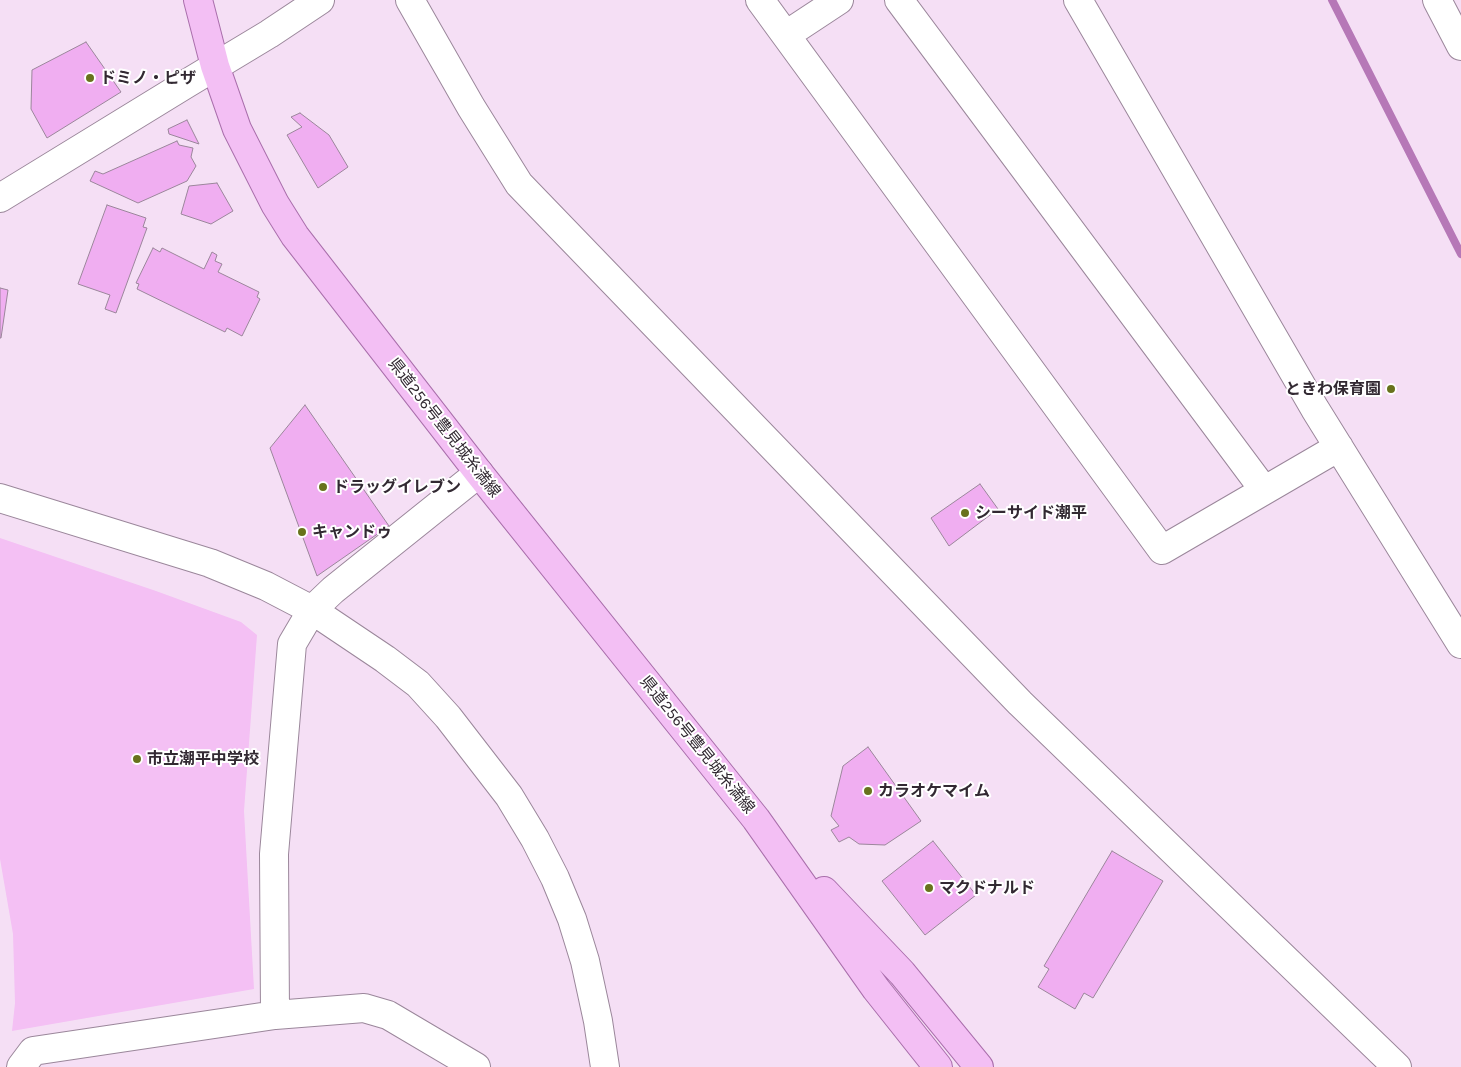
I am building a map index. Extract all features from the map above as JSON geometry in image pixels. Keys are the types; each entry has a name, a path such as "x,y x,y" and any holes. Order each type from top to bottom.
{"main road":[{"name":"県道256号豊見城糸満線","path":"198,0 215,66 241,138 275,204 295,236 479,473 756,819 876,989 938,1067"},
{"name":"県道256号豊見城糸満線","path":"756,819 902,973 980,1067"}],"street":[{"path":"0,198 269,34 320,0"},
{"path":"410,0 471,107 519,184 1020,703 1397,1067"},
{"path":"760,0 1162,550 1339,447"},
{"path":"786,36 838,0"},
{"path":"899,0 1264,490"},
{"path":"1078,0 1310,400 1461,644"},
{"path":"1437,0 1461,46"},
{"path":"275,1015 274,854 292,644 312,610 333,590 479,473"},
{"path":"0,498 210,563 266,586 312,610 385,659 418,684 448,717 509,796 535,839 555,878 572,919 585,961 598,1021 605,1067"},
{"path":"22,1067 33,1051 275,1015 364,1008 388,1015 469,1065"}],"shaded area":[{"name":"市立潮平中学校","path":"0,538 241,622 257,635 244,811 254,989 12,1031 15,1003 13,934 0,859"}],"building":[{"path":"86,42 121,92 47,138 31,109 32,70"},
{"path":"300,113 329,135 348,167 318,188 287,135 302,127 291,117"},
{"path":"187,120 199,144 169,134 168,129"},
{"path":"177,141 179,145 193,148 191,157 196,166 187,181 138,203 90,181 95,171 103,174"},
{"path":"217,183 233,211 211,224 181,214 189,186"},
{"path":"107,205 146,218 143,227 147,228 116,313 105,309 110,295 78,284"},
{"path":"153,248 160,252 162,248 204,269 212,252 217,255 215,261 222,264 218,272 259,292 257,297 260,299 242,336 227,328 225,332 137,289 139,284 136,283"},
{"path":"0,288 8,290 1,338 0,338"},
{"name":"ドラッグイレブン","path":"305,405 389,526 317,576 270,448"},
{"name":"シーサイド潮平","path":"980,484 998,509 949,546 931,518"},
{"name":"カラオケマイム","path":"868,747 921,821 885,845 859,844 849,837 839,842 831,830 839,826 831,816 843,766"},
{"name":"マクドナルド","path":"933,841 976,895 925,935 882,881"},
{"path":"1112,851 1163,881 1093,998 1084,993 1075,1009 1038,987 1049,969 1044,966"}],"waterway":[{"path":"1332,0 1461,254"}],"place":[{"name":"ドミノ・ピザ","path":"90,78"},
{"name":"ときわ保育園","path":"1391,389"},
{"name":"ドラッグイレブン","path":"323,487"},
{"name":"シーサイド潮平","path":"965,513"},
{"name":"キャンドゥ","path":"302,532"},
{"name":"市立潮平中学校","path":"137,759"},
{"name":"カラオケマイム","path":"868,791"},
{"name":"マクドナルド","path":"929,888"}]}
